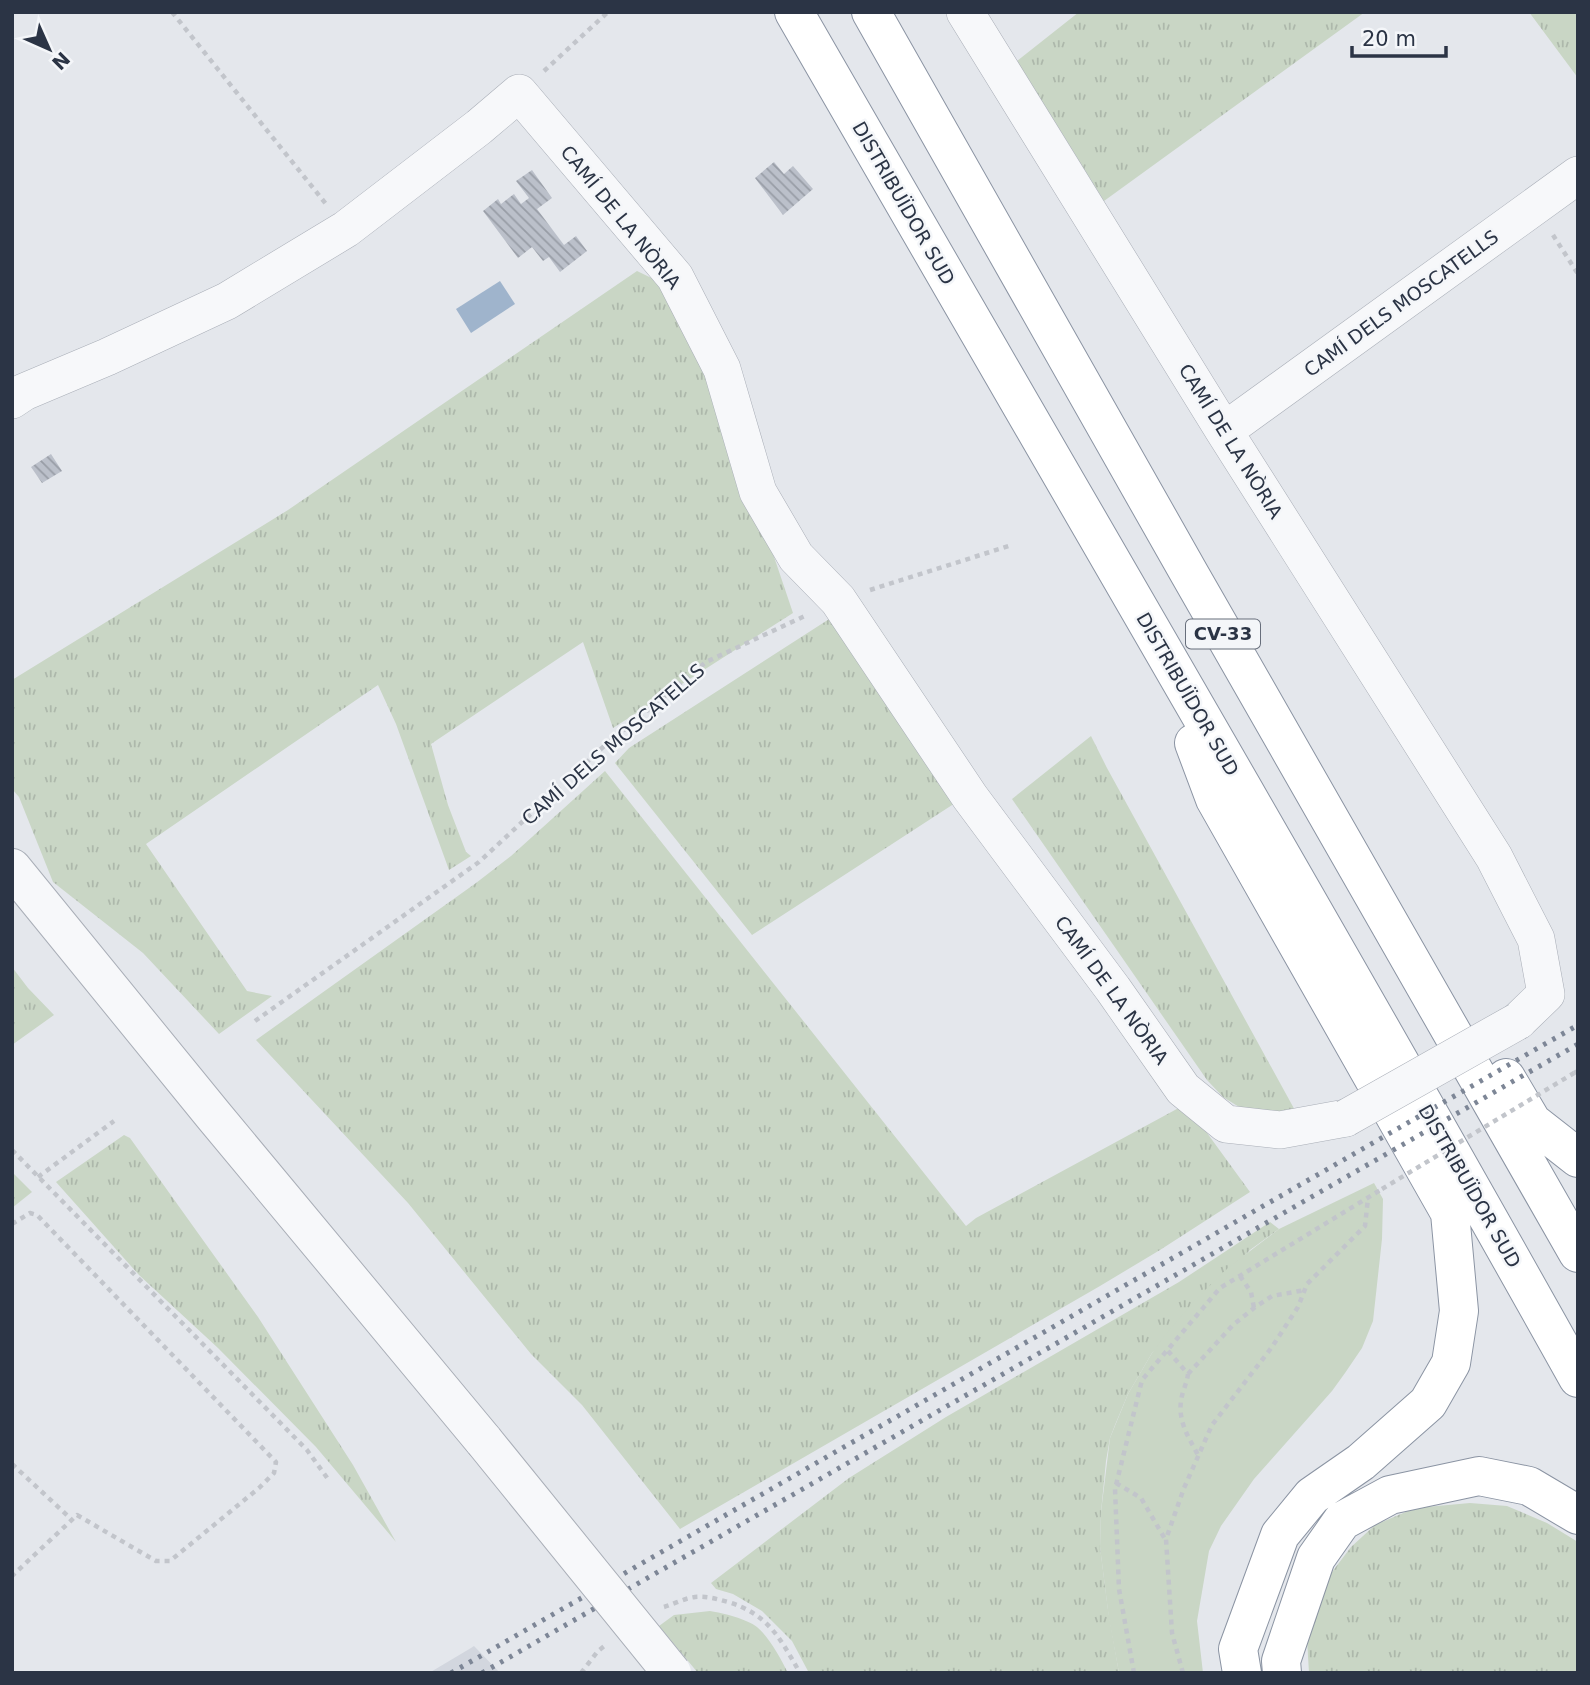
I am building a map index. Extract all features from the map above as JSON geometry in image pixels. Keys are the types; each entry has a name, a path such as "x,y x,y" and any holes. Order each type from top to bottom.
{"highway":[{"name":"DISTRIBUÏDOR SUD","path":"794,12 1578,1378"},
{"name":"CV-33","path":"871,12 1578,1253"},
{"path":"1189,573 1301,731 1532,1122 1578,1158"},
{"path":"1156,639 1215,799 1450,1213 1460,1311 1451,1363 1428,1403 1362,1462 1312,1496 1280,1535 1238,1649 1242,1673"},
{"path":"1282,1673 1281,1661 1316,1558 1342,1521 1390,1494 1479,1476 1529,1486 1578,1515"}],"street":[{"name":"CAMÍ DE LA NÒRIA","path":"519,93 674,277 722,369 758,492 796,557 838,600 970,797 1113,989 1183,1090 1226,1124 1280,1130 1346,1118 1518,1021 1546,994 1536,939 1494,857 1224,431 965,12"},
{"path":"12,400 23,392 107,357 227,301 346,229 519,93"},
{"name":"CAMÍ DELS MOSCATELLS","path":"1224,431 1578,175"},
{"path":"12,868 672,1673"}],"path":[{"path":"172,12 346,229"},
{"path":"519,93 608,12"},
{"path":"1540,203 1545,222 1578,274"},
{"name":"CAMÍ DELS MOSCATELLS","path":"255,1021 479,862 602,748 706,662 838,600 1012,545"},
{"path":"1134,1673 1119,1589 1115,1489 1142,1380 1220,1288 1576,1072"},
{"path":"38,1177 114,1121"},
{"path":"12,1150 307,1450 328,1479"},
{"path":"1183,1673 1172,1633 1166,1539 1184,1488 1212,1425 1272,1347 1298,1307 1307,1284 1365,1226 1368,1198"},
{"path":"12,1224 30,1213 37,1215 276,1462 274,1473 259,1488 170,1561 156,1561 77,1515 12,1576"},
{"path":"1240,1276 1251,1292 1254,1308"},
{"path":"1198,1456 1182,1425 1180,1400 1188,1374 1233,1325 1254,1308 1272,1296 1305,1290"},
{"path":"1167,1351 1188,1374"},
{"path":"12,1464 70,1518"},
{"path":"1116,1483 1141,1498 1166,1539"},
{"path":"660,1609 693,1597 713,1598 737,1605 759,1616 774,1631 800,1673"},
{"path":"581,1673 598,1651 617,1637"}],"shaded area":[{"path":"474,1646 500,1673 429,1673 471,1648"}],"green space":[{"path":"1079,12 1365,12 1104,201 1017,61"},
{"path":"1529,12 1578,12 1578,78"},
{"path":"637,271 666,285 702,344 793,613 613,728 583,642 431,744 448,805 466,852 471,856 449,870 396,724 378,685 146,844 247,991 272,996 219,1034 143,953 53,882 19,797 12,789 12,680 288,510"},
{"path":"837,614 966,796 752,935 615,763 629,748"},
{"path":"1091,736 1297,1114 1252,1115 1223,1097 1207,1080 1012,799"},
{"path":"605,771 966,1226 976,1218 1186,1104 1250,1192 1100,1286 680,1529 582,1405 531,1354 408,1203 256,1040 476,883 511,856"},
{"path":"12,967 54,1015 12,1045"},
{"path":"124,1135 130,1138 258,1317 353,1465 396,1542 316,1447 218,1348 139,1275 56,1182"},
{"path":"12,1172 32,1192 12,1208"},
{"path":"1374,1183 1383,1199 1382,1239 1373,1321 1362,1348 1332,1391 1254,1479 1221,1526 1209,1551 1197,1621 1203,1673 1119,1673 1100,1547 1101,1512 1110,1438 1128,1394 1166,1334 1196,1299 1229,1267 1279,1229"},
{"path":"1270,1222 1279,1229 1250,1250 1152,1353 1128,1394 1110,1438 1101,1512 1100,1547 1119,1673 809,1673 792,1641 762,1611 733,1594 716,1589 711,1583 849,1478 946,1417 1179,1282"},
{"path":"1470,1503 1507,1506 1547,1523 1578,1542 1578,1673 1309,1673 1307,1639 1329,1576 1351,1547 1375,1525 1415,1508"},
{"path":"710,1611 741,1619 757,1627 770,1642 788,1673 698,1673 659,1626 674,1615"}],"water":[{"path":"500,281 515,304 471,333 456,309"}],"building":[{"path":"774,162 784,174 793,166 813,189 783,215 755,178"},
{"path":"532,170 552,198 537,209 564,245 576,236 587,251 560,272 549,257 543,261 532,247 518,258 483,211 498,199 501,204 514,194 521,204 529,198 516,181"},
{"path":"51,454 62,471 42,483 31,467"}],"railway":[{"path":"451,1673 1578,1025"},
{"path":"482,1673 1578,1044"}]}
